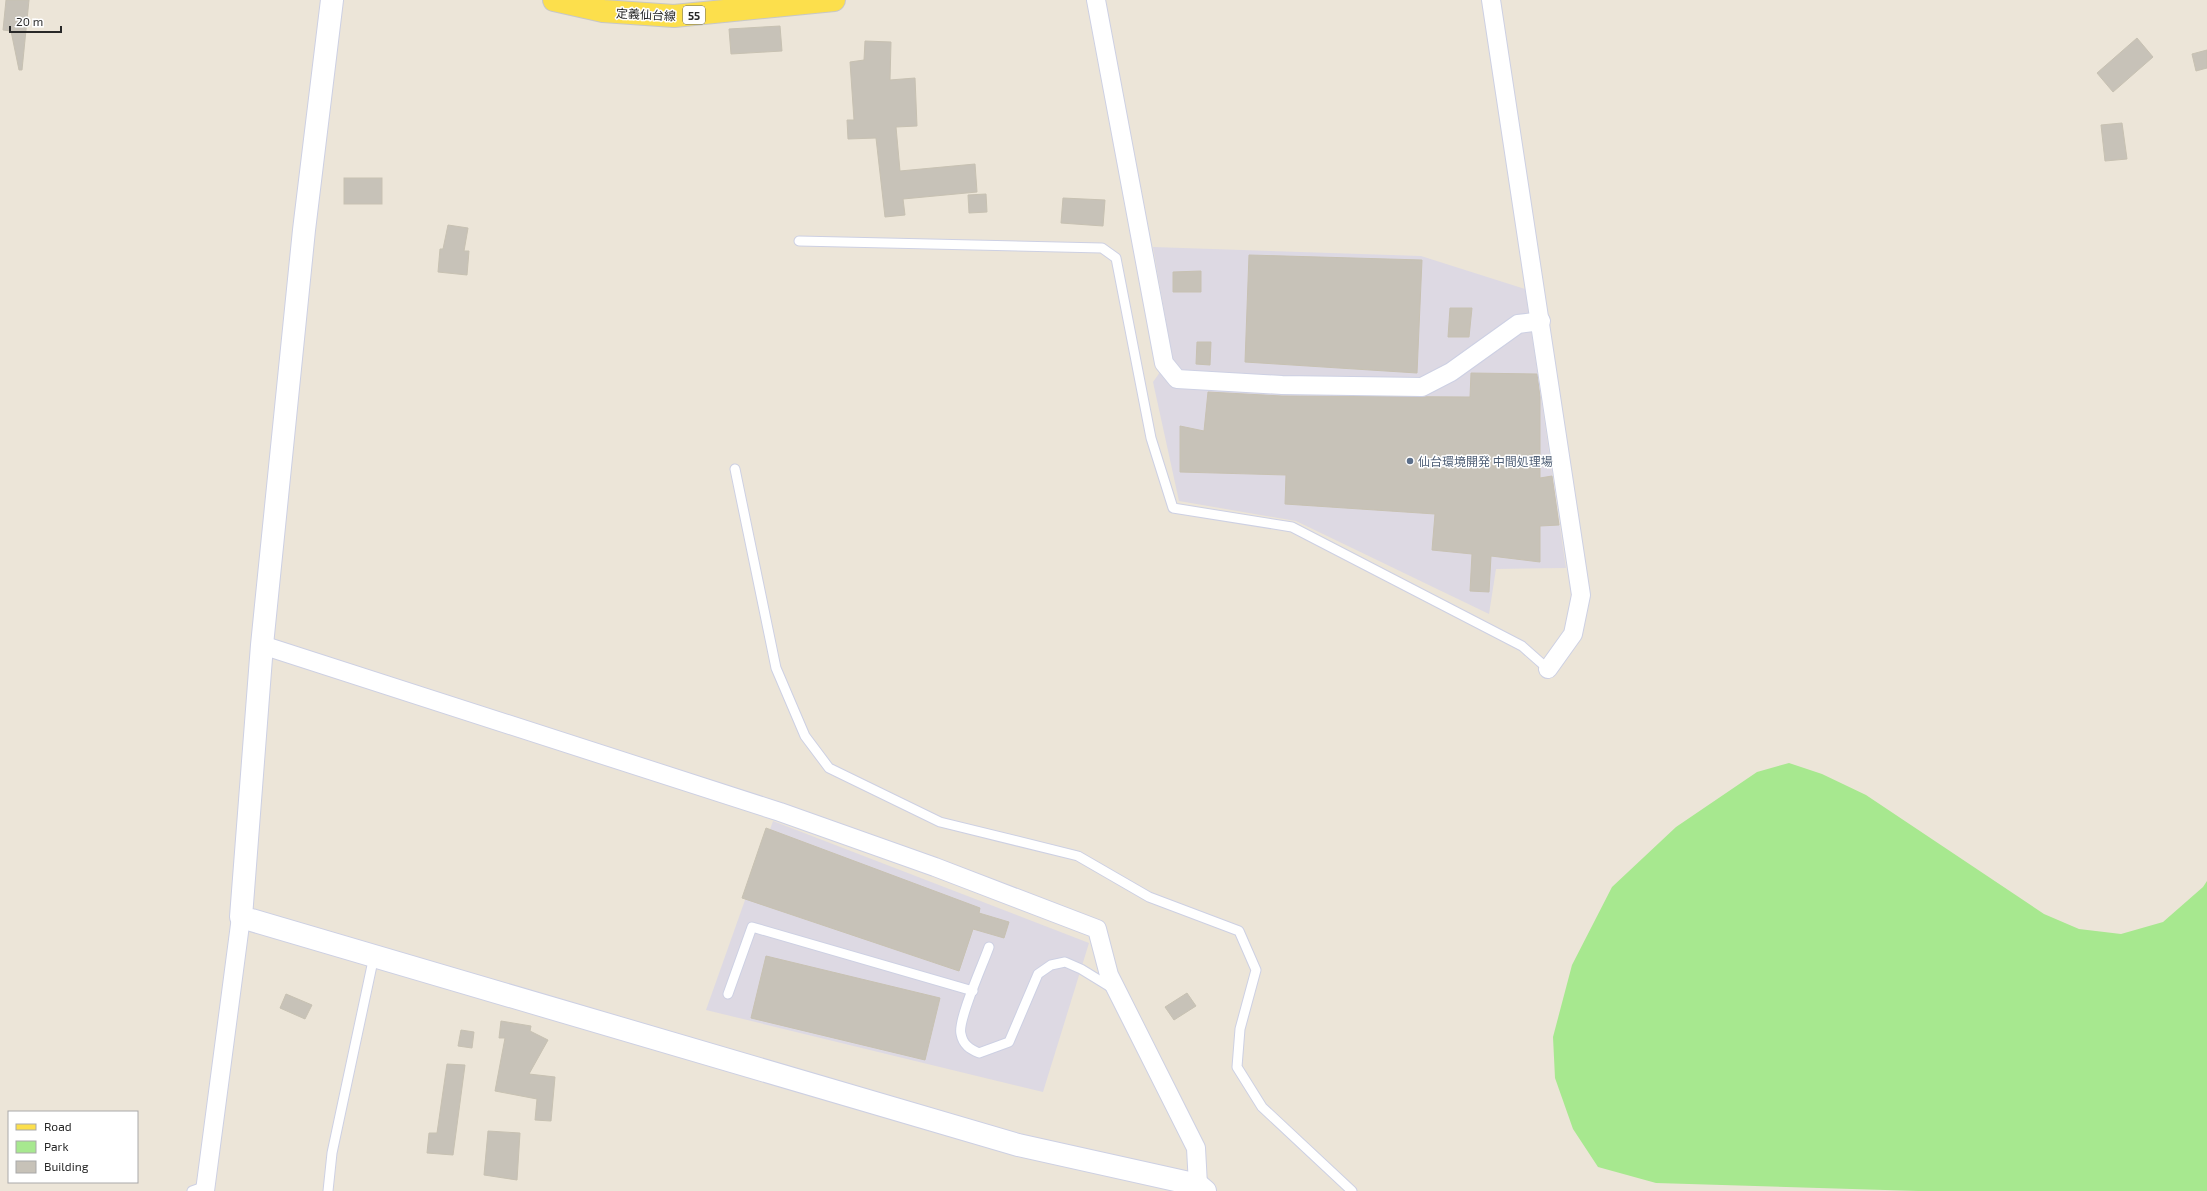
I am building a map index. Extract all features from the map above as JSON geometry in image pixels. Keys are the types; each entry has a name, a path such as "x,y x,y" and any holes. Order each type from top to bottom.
{"main road":[{"name":"定義仙台線","path":"554,0 603,11 674,16 834,0"}],"street":[{"path":"201,1189 241,917 262,645 304,230 332,0"},
{"path":"1096,0 1164,364 1177,379 1282,385 1422,387 1451,372 1518,324 1541,321"},
{"path":"1492,0 1581,595 1573,634 1548,669"},
{"path":"241,917 1018,1145 1202,1188 1196,1148 1116,991 1109,975 1097,930 936,867 780,812 262,645"}],"lane":[{"path":"799,241 1102,248 1116,258 1151,438 1173,508 1292,527 1522,646 1548,669"},
{"path":"735,469 776,668 805,736 829,768 940,822 1078,856 1149,897 1239,931 1256,970 1240,1029 1237,1067 1262,1107 1352,1191"},
{"path":"728,994 752,927 973,990"},
{"path":"989,946 964,1015 960,1033 967,1048 979,1053 1009,1042 1038,974 1051,965 1065,962 1076,966 1116,991"},
{"path":"328,1191 332,1152 374,956"}],"shaded area":[{"path":"1153,247 1421,256 1525,289 1566,568 1496,569 1489,614 1296,521 1179,501 1153,382 1172,355"},
{"path":"773,821 1089,943 1043,1092 706,1010"}],"green space":[{"path":"1789,763 1822,774 1866,795 2044,914 2079,929 2121,934 2163,922 2203,887 2207,881 2207,1191 1918,1191 1656,1183 1598,1167 1573,1129 1555,1078 1553,1037 1572,965 1612,887 1676,827 1757,772"}],"building":[{"path":"6,0 29,0 22,70 19,70 11,31 3,30"},
{"path":"780,26 782,51 731,54 729,29"},
{"path":"2137,38 2153,57 2113,92 2097,73"},
{"path":"865,41 891,42 890,80 915,78 917,126 896,127 900,171 975,164 977,192 903,199 905,215 885,217 876,138 848,139 847,120 854,120 850,62 864,60"},
{"path":"2207,50 2207,68 2196,71 2192,54"},
{"path":"2122,123 2127,159 2105,161 2101,125"},
{"path":"344,178 382,178 382,204 344,204"},
{"path":"986,194 987,212 969,213 968,195"},
{"path":"1063,198 1105,200 1103,226 1061,223"},
{"path":"448,225 468,228 464,251 469,251 467,275 438,272 440,249 443,249"},
{"path":"1249,255 1422,260 1417,373 1245,362"},
{"path":"1201,271 1201,292 1173,292 1173,272"},
{"path":"1450,308 1472,308 1469,337 1448,337"},
{"path":"1197,342 1211,342 1210,365 1196,364"},
{"path":"1471,373 1537,374 1540,397 1540,478 1552,476 1559,525 1540,526 1540,562 1491,556 1489,592 1470,591 1472,554 1432,550 1435,514 1285,504 1286,475 1180,472 1180,426 1204,431 1208,392 1282,396 1470,397"},
{"path":"766,828 980,908 979,913 1009,922 1004,938 973,929 959,971 742,898"},
{"path":"766,956 940,998 925,1060 751,1018"},
{"path":"1187,993 1196,1006 1174,1020 1165,1007"},
{"path":"286,994 312,1005 305,1019 280,1008"},
{"path":"501,1021 531,1026 530,1031 548,1040 529,1074 555,1077 551,1121 535,1120 537,1099 495,1091 505,1038 499,1038"},
{"path":"461,1030 474,1032 472,1048 458,1046"},
{"path":"447,1064 465,1065 453,1155 427,1153 429,1133 437,1133"},
{"path":"488,1131 520,1133 517,1180 484,1175"}],"place":[{"name":"仙台環境開発 中間処理場","path":"1410,461"}]}
